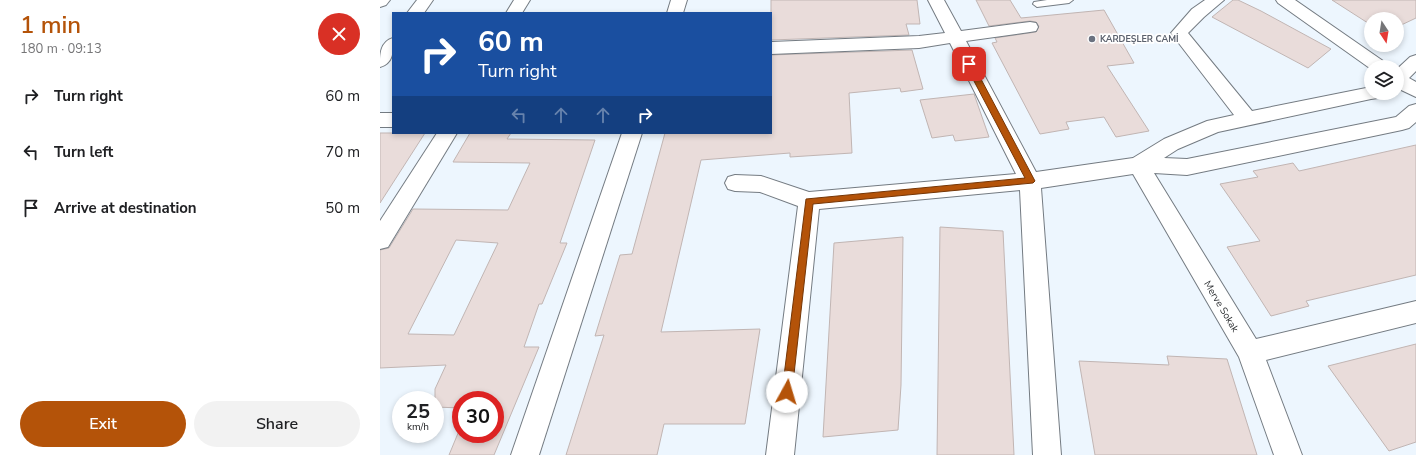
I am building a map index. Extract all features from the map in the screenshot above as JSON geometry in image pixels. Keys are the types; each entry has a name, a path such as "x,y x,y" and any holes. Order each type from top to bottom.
{"main road":[{"path":"417,12 425,0"},
{"path":"515,12 522,0"},
{"path":"675,12 679,0"},
{"path":"936,0 1030,181 1047,455"},
{"path":"1216,0 1198,13 1179,33 1248,119"},
{"path":"1284,0 1370,60"},
{"path":"772,48 919,42 1030,27"},
{"path":"380,61 392,45"},
{"path":"1404,72 1416,61"},
{"path":"1404,83 1416,91"},
{"path":"1138,165 1171,144 1214,126 1364,94"},
{"path":"735,183 761,184 809,201 1030,181 1138,165 1187,167 1402,123 1416,111"},
{"path":"380,120 392,120"},
{"path":"380,240 446,134"},
{"path":"525,455 632,134"},
{"name":"Merve Sokak","path":"1138,165 1250,352 1288,455"},
{"path":"780,455 809,201"},
{"path":"1250,352 1416,312"}],"lane":[{"path":"1037,4 1069,0"}],"building":[{"path":"771,0 917,0 920,24 906,24 909,35 772,40"},
{"path":"976,0 1010,0 1021,18 1104,10 1134,63 1107,66 1149,131 1116,137 1104,117 1066,122 1069,129 1040,134 992,43 997,42 995,38 1036,32 1039,26 1036,22 1030,21 989,26"},
{"path":"1233,0 1238,0 1261,11 1331,49 1308,68 1212,17"},
{"path":"1332,0 1416,0 1416,18 1404,24 1404,12 1364,12 1364,21"},
{"path":"912,50 923,89 901,92 900,88 849,93 852,153 790,157 790,153 701,160 661,332 760,329 745,424 664,424 657,455 566,455 604,335 595,336 620,255 632,254 665,134 772,134 772,55"},
{"path":"974,94 989,137 955,141 953,135 932,138 920,100"},
{"path":"380,133 424,134 380,203"},
{"path":"469,134 510,134 507,139 595,140 560,243 567,243 542,304 539,304 524,347 539,347 504,431 504,391 452,391 452,408 444,407 444,391 435,391 435,389 446,365 380,368 380,250 389,248 413,209 508,210 530,163 453,162","holes":["456,240 498,243 454,335 408,334"]},
{"path":"1416,145 1416,275 1306,301 1309,306 1271,316 1227,247 1260,241 1220,184 1258,177 1253,171 1293,163 1299,171"},
{"path":"940,227 1003,231 1014,455 937,455"},
{"path":"903,237 901,385 898,430 823,437 834,243"},
{"path":"1416,344 1416,442 1389,451 1328,366"},
{"path":"1167,356 1227,359 1257,455 1095,455 1079,361 1169,365"},
{"path":"454,443 499,443 494,455 449,455"}],"place":[{"name":"KARDEŞLER CAMİ","path":"1092,39"}],"route":[{"path":"787,392 809,201 1030,181 969,64"}]}
